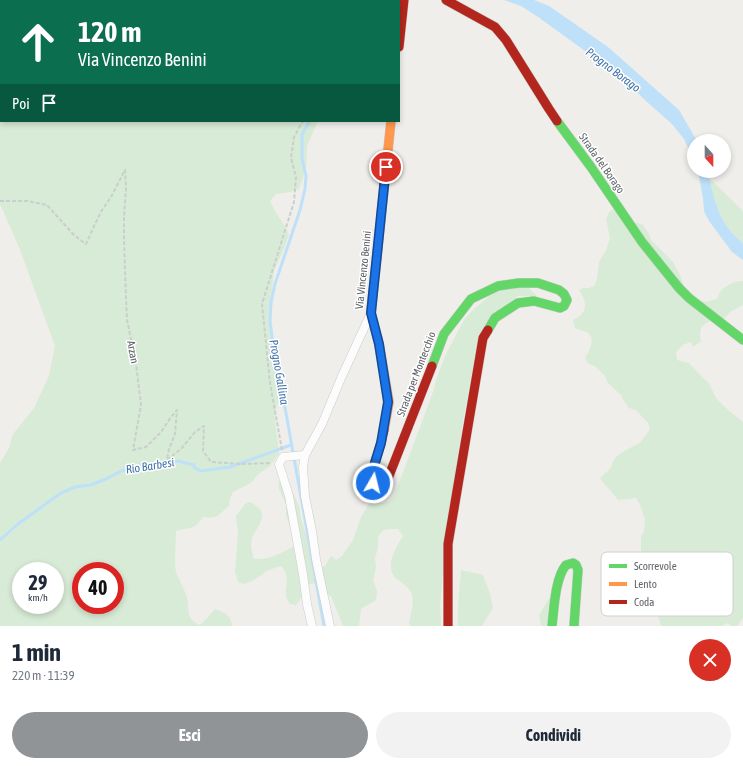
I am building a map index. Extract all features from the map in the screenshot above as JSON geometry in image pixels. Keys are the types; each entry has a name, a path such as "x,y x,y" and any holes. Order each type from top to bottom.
{"street":[{"path":"400,38 404,0"},
{"name":"Strada del Borago","path":"446,0 495,27 506,40 549,109 642,242 664,270 689,298 743,340"},
{"name":"Via Vincenzo Benini","path":"330,626 305,496 302,455 322,424 371,313 391,122"},
{"name":"Strada per Montecchio","path":"371,313 379,344 388,402 381,443 371,476 374,487 378,489 385,486 444,334 471,299 498,286 519,283 538,283 559,290 566,297 566,303 560,308 534,301 518,303 495,318 483,338 448,544 448,626"},
{"path":"302,455 281,460 279,464 289,496 312,626"},
{"path":"552,626 559,580 564,567 572,563 578,570 574,626"}],"path":[{"path":"281,460 270,383 262,304 294,202 296,177 291,158 294,137 302,122"},
{"name":"Arzan","path":"0,201 47,204 74,235 86,244 102,210 111,197 125,170 126,190 124,240 127,320 136,364 141,405 133,450 146,447 177,410 176,434 169,450 167,460 181,449 195,432 204,426 203,451 211,462 241,464 281,460"}],"green space":[{"path":"0,122 318,122 307,146 306,169 299,189 276,194 270,201 289,235 274,271 272,291 271,325 274,367 284,402 279,401 275,414 279,454 270,466 257,475 253,481 233,492 229,506 218,516 212,518 203,517 198,524 190,528 176,531 175,568 186,595 190,616 199,625 215,609 229,617 232,626 0,626 0,463 9,448 13,434 34,408 49,376 55,346 19,247 0,204"},
{"path":"709,178 743,211 743,243 731,232 723,220 712,192"},
{"path":"616,208 628,222 643,225 651,240 673,262 681,277 686,294 698,300 709,301 718,298 720,292 727,286 737,281 743,281 743,305 730,312 725,318 716,318 706,323 701,328 701,341 693,347 691,342 684,345 676,353 677,360 689,363 709,383 716,398 743,422 743,618 737,626 732,626 727,623 721,626 661,626 658,616 733,616 733,552 641,552 641,537 644,532 645,520 640,504 636,498 618,500 600,478 610,469 615,458 624,451 640,443 650,429 648,423 636,410 629,408 621,395 608,383 605,376 596,367 588,363 585,358 592,342 590,336 588,333 575,328 573,320 582,314 585,307 584,299 579,290 594,286 597,279 599,262 606,250 610,238 606,219 609,212"},
{"path":"526,285 537,296 518,296 484,329 474,360 462,427 447,529 440,606 441,626 410,626 409,623 413,603 411,592 397,579 391,569 394,552 403,536 398,529 384,530 379,535 378,548 375,558 376,568 373,580 377,591 376,600 361,609 359,626 343,626 331,596 314,583 307,585 296,605 290,604 286,596 287,577 281,566 266,571 252,581 244,584 238,582 235,572 238,532 236,516 245,504 250,502 259,508 262,514 260,524 251,540 254,559 270,557 294,546 294,535 286,516 286,504 279,489 278,482 289,488 299,506 301,519 317,569 325,566 331,556 336,560 342,556 353,540 361,517 369,504 372,492 372,497 382,503 389,501 394,496 446,354 464,320 494,292"},
{"path":"461,570 483,575 493,608 482,626 458,626"},
{"path":"555,591 551,626 541,626 539,615"}],"water":[{"path":"504,0 534,0 549,6 608,47 679,110 693,134 687,134 687,143 672,124 613,69 554,25 521,6"},
{"path":"699,178 709,178 713,195 722,218 731,232 743,243 743,260 732,252 709,221 704,211"}],"waterway":[{"name":"Progno Borago","path":"542,18 617,72"},
{"name":"Progno Gallina","path":"309,122 302,134 302,158 306,176 305,189 300,210 275,284 271,303 270,321 275,360 286,413 324,626"},
{"name":"Rio Barbesi","path":"0,540 18,524 61,493 75,487 91,485 121,471 137,467 157,466 178,461 194,465 194,467 200,471 230,467 291,445"}],"traffic: fast":[{"path":"557,121 591,167 642,242 679,288 689,298 743,340"},
{"path":"432,366 444,334 471,299 498,286 519,283 538,283 559,290 564,294 567,300 564,306 560,308 534,301 518,303 495,318 488,330"},
{"path":"552,626 559,578 566,565 573,563 576,565 578,570 574,626"}],"traffic: slow":[{"path":"384,430 389,402 379,344 371,313 391,122"}],"traffic: jam":[{"path":"400,38 404,0"},
{"path":"446,0 495,27 506,40 557,121"},
{"path":"448,626 448,544 483,338 488,330"},
{"path":"384,430 371,475 374,487 380,488 385,486 432,366"}],"route":[{"path":"373,483 371,476 381,443 388,402 379,344 371,313 386,167"}]}
